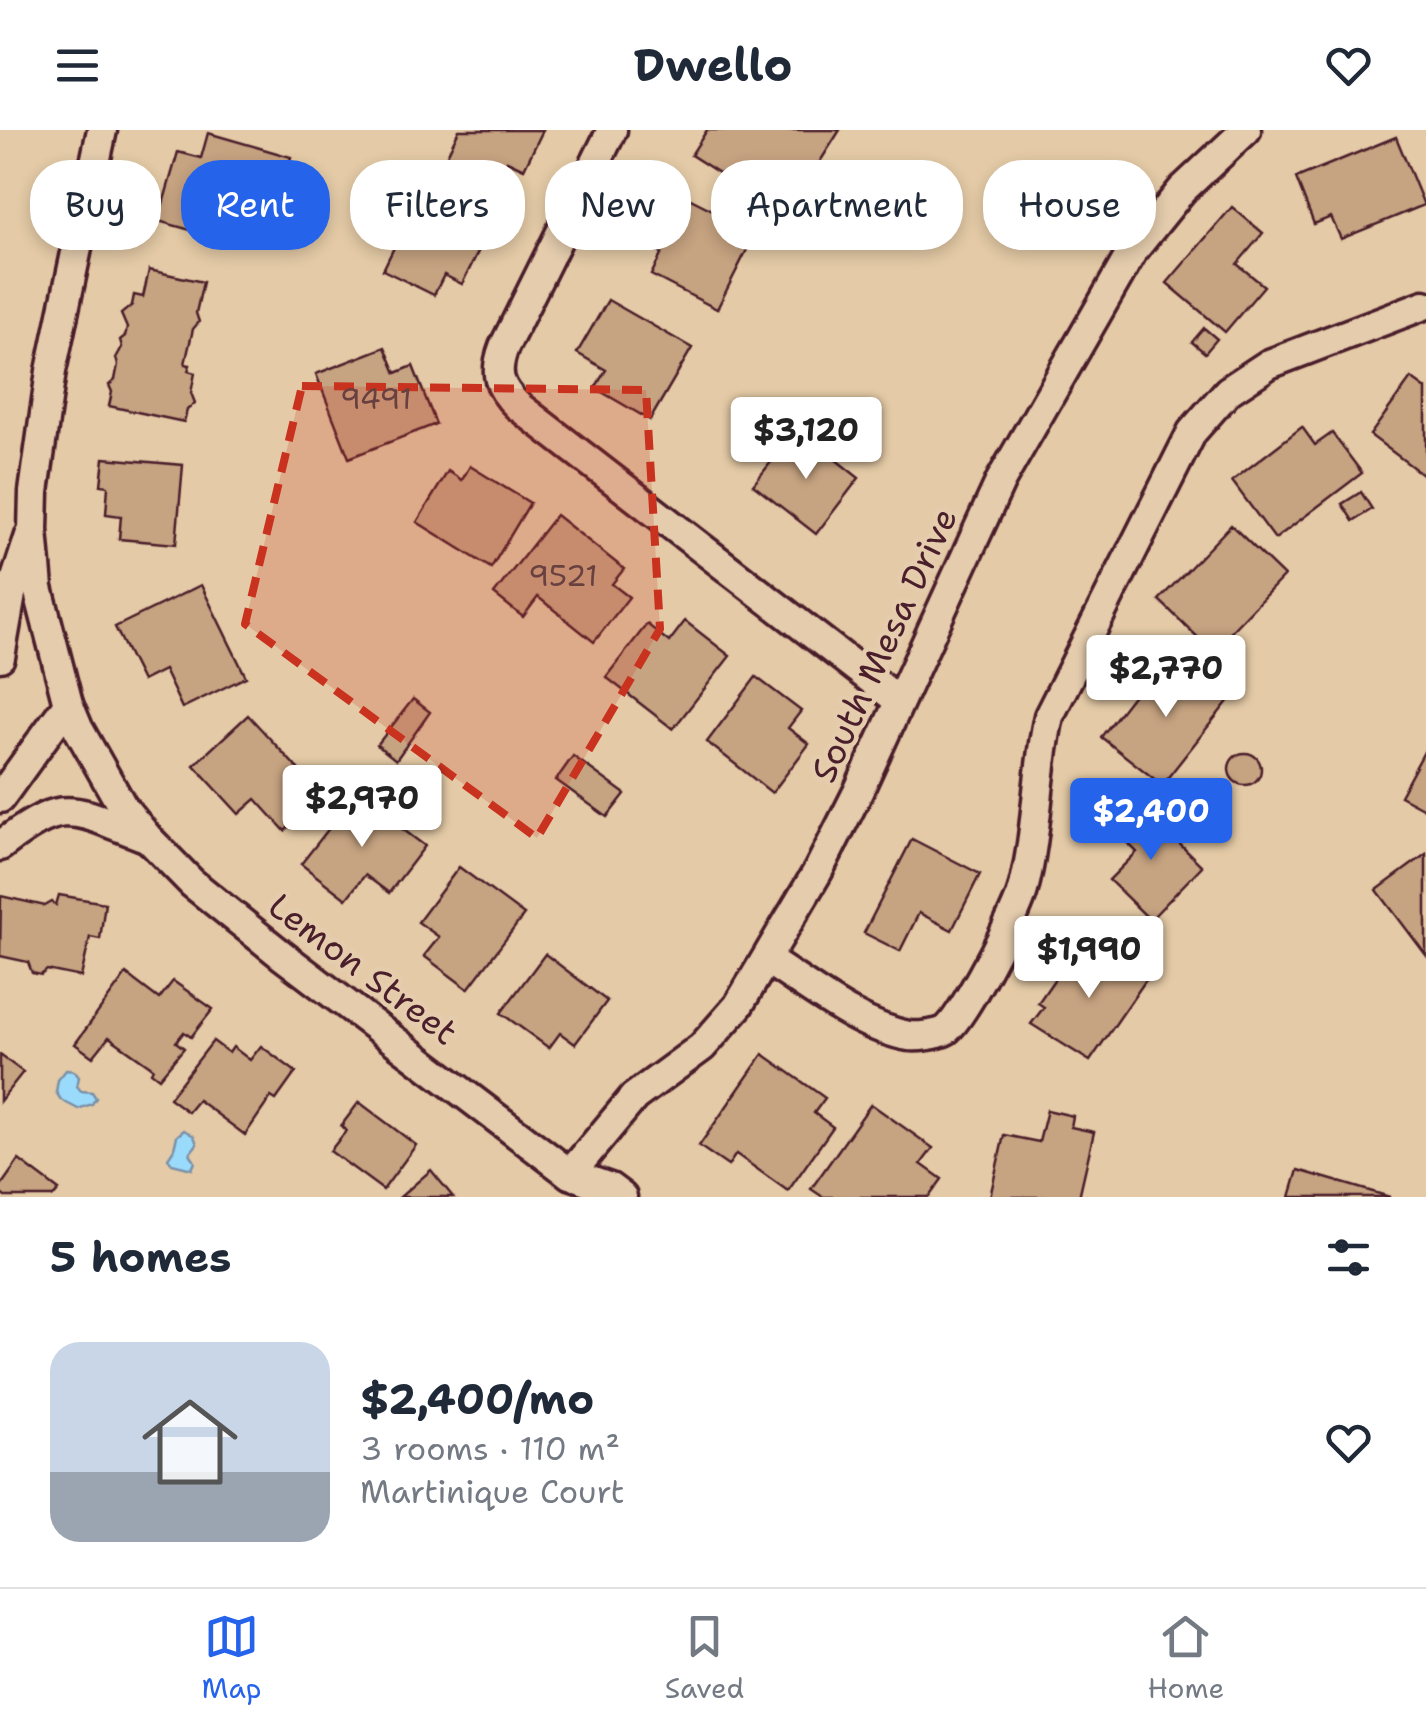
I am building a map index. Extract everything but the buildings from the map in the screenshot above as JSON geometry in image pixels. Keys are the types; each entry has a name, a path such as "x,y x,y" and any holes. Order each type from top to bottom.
{"street":[{"path":"0,657 6,594 33,530 44,407 102,130"},
{"path":"612,130 504,347 496,368 502,390 900,701"},
{"name":"South Mesa Drive","path":"577,1185 634,1097 720,1029 767,960 834,839 1001,480 1132,252 1182,190 1246,130"},
{"path":"767,960 866,1021 910,1037 944,1032 962,1013 1022,894 1048,716 1192,432 1228,391 1268,364 1424,305"},
{"name":"Lemon Street","path":"33,530 38,588 68,704 105,780 148,838 192,883 268,945 577,1185 610,1188 622,1197"},
{"path":"0,798 68,704"},
{"path":"0,846 51,812 70,810 93,815 148,838"}],"highlighted area":[{"path":"302,386 646,390 660,629 537,838 245,624"}],"water":[{"path":"66,1070 79,1077 77,1086 81,1091 92,1092 96,1098 92,1104 78,1109 61,1100 56,1092 58,1080"},
{"path":"184,1130 194,1136 197,1144 190,1153 195,1162 192,1169 172,1164 168,1158 177,1136"}]}
